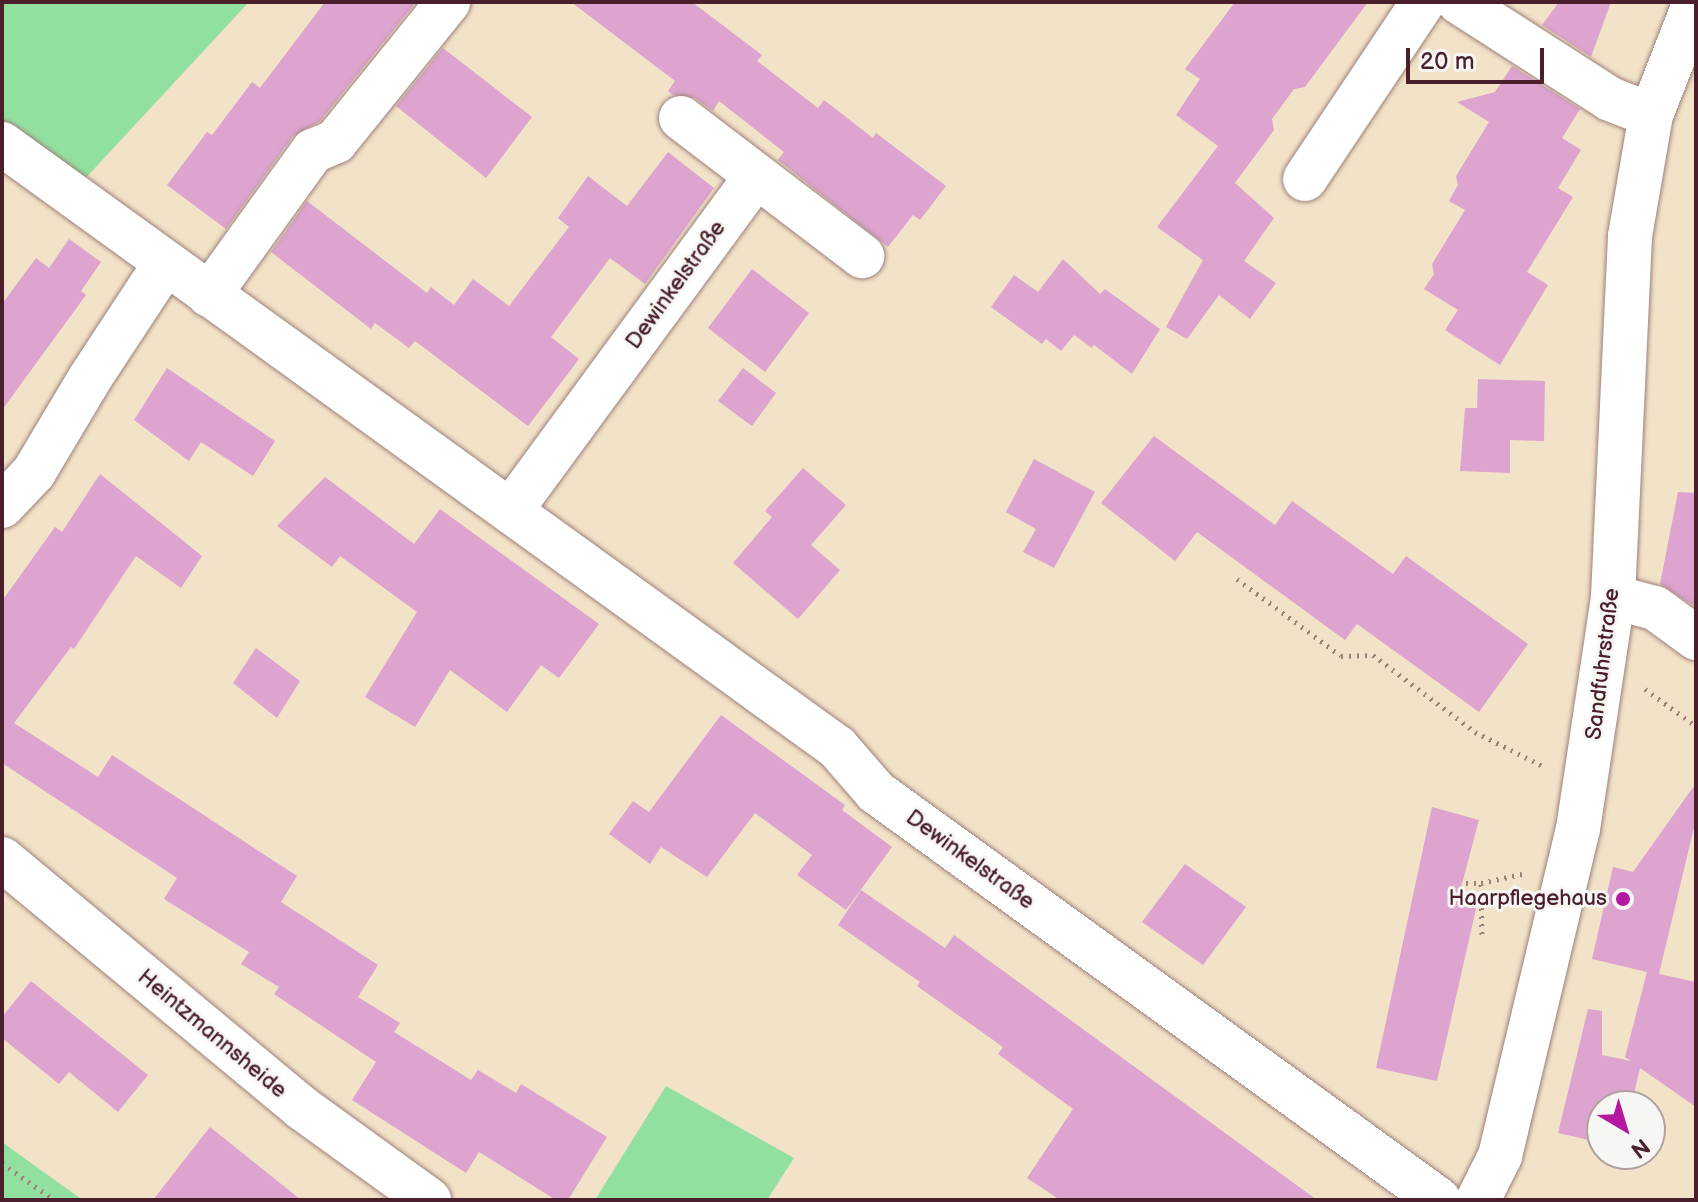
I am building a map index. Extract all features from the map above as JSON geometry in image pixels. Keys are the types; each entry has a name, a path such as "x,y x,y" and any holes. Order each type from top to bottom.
{"street":[{"path":"209,295 313,151 336,141 448,2"},
{"path":"1305,179 1423,2"},
{"path":"1459,2 1610,99 1651,115"},
{"name":"Sandfuhrstraße","path":"1478,1200 1500,1156 1586,787 1613,597 1630,236 1651,115 1695,2"},
{"path":"681,118 862,256"},
{"name":"Dewinkelstraße","path":"2,144 837,747 876,792 1439,1200"},
{"name":"Dewinkelstraße","path":"511,510 756,176"},
{"path":"2,506 34,472 90,378 165,264"},
{"path":"1613,597 1655,608 1696,638"},
{"name":"Heintzmannsheide","path":"2,859 302,1108 429,1200"}],"path":[{"path":"1237,579 1341,656 1373,655 1475,732 1586,787"},
{"path":"1659,699 1696,726"},
{"path":"1466,883 1481,883 1482,939"},
{"path":"2,1163 54,1200"}],"green space":[{"path":"2,2 249,2 81,183 2,126"},
{"path":"666,1086 794,1158 767,1200 595,1200"},
{"path":"2,1142 77,1196 83,1200 2,1200"}],"building":[{"path":"325,2 416,2 320,121 293,136 226,229 167,185 207,132 212,135 252,82 260,88"},
{"path":"571,2 692,2 762,55 757,61 818,108 824,100 873,138 876,133 946,186 920,220 913,215 888,247 778,160 784,152 719,101 713,111 695,98 673,95 668,91 675,81"},
{"path":"1235,2 1368,2 1305,87 1294,89 1272,119 1274,130 1235,183 1274,218 1244,261 1276,283 1250,319 1219,295 1187,339 1166,327 1203,260 1157,227 1218,146 1176,115 1200,79 1185,69"},
{"path":"1559,2 1611,2 1591,57 1542,25"},
{"path":"443,48 532,117 486,178 396,106"},
{"path":"1512,66 1580,109 1562,138 1581,150 1558,188 1573,197 1527,272 1548,285 1500,365 1445,330 1458,310 1424,289 1434,274 1432,264 1465,210 1449,201 1458,185 1456,176 1489,122 1457,102 1495,92"},
{"path":"668,152 714,188 645,284 610,258 551,337 579,359 528,426 415,341 409,348 375,323 371,329 271,252 307,201 427,293 431,287 454,305 473,279 509,306 569,227 558,218 588,176 627,206"},
{"path":"69,239 101,262 81,291 86,295 2,410 2,304 36,258 49,268"},
{"path":"1063,259 1100,294 1105,289 1160,329 1132,374 1094,345 1092,348 1074,335 1061,351 1046,339 1042,344 991,307 1014,275 1038,292"},
{"path":"752,269 809,313 765,372 708,328"},
{"path":"167,368 275,441 253,476 201,442 189,461 134,420"},
{"path":"743,368 776,393 752,426 718,401"},
{"path":"1478,379 1545,381 1544,441 1510,440 1510,473 1460,471 1465,408 1477,408"},
{"path":"1154,436 1275,525 1292,501 1393,574 1406,556 1528,644 1479,712 1357,624 1345,640 1197,532 1175,561 1101,503"},
{"path":"1034,459 1095,492 1054,568 1023,552 1036,529 1006,512"},
{"path":"803,468 846,505 811,545 840,570 798,619 733,563 772,517 765,511"},
{"path":"100,474 202,556 181,588 136,556 74,649 71,647 14,723 98,777 112,755 297,876 281,902 378,965 358,997 400,1023 394,1032 471,1080 478,1070 516,1093 521,1084 607,1137 568,1200 556,1200 479,1152 466,1173 352,1100 376,1062 274,994 279,987 241,964 249,952 164,899 177,878 2,763 2,601 55,527 62,532"},
{"path":"325,477 414,544 440,509 599,624 559,678 541,665 507,712 450,670 415,727 365,697 417,612 340,556 332,567 277,526"},
{"path":"1678,492 1696,493 1696,607 1660,584"},
{"path":"256,648 300,681 277,718 233,683"},
{"path":"721,715 845,805 842,810 892,847 846,910 797,875 812,855 755,813 707,877 661,847 650,864 609,834 633,801 649,812"},
{"path":"1696,783 1696,819 1659,974 1696,982 1696,1107 1640,1068 1635,1090 1586,1090 1586,1139 1558,1133 1588,1009 1602,1011 1602,1055 1631,1061 1625,1057 1647,972 1592,959 1613,867 1633,872"},
{"path":"1432,807 1479,820 1459,895 1478,900 1437,1081 1376,1068"},
{"path":"1185,864 1246,907 1203,965 1142,922"},
{"path":"861,890 945,948 954,935 1317,1200 1060,1200 1027,1178 1073,1109 998,1054 1003,1047 917,986 920,982 838,925"},
{"path":"31,981 148,1075 118,1112 69,1072 59,1084 2,1038 2,1017"},
{"path":"210,1127 301,1200 153,1200"}],"place":[{"name":"Haarpflegehaus","path":"1623,899"}]}
